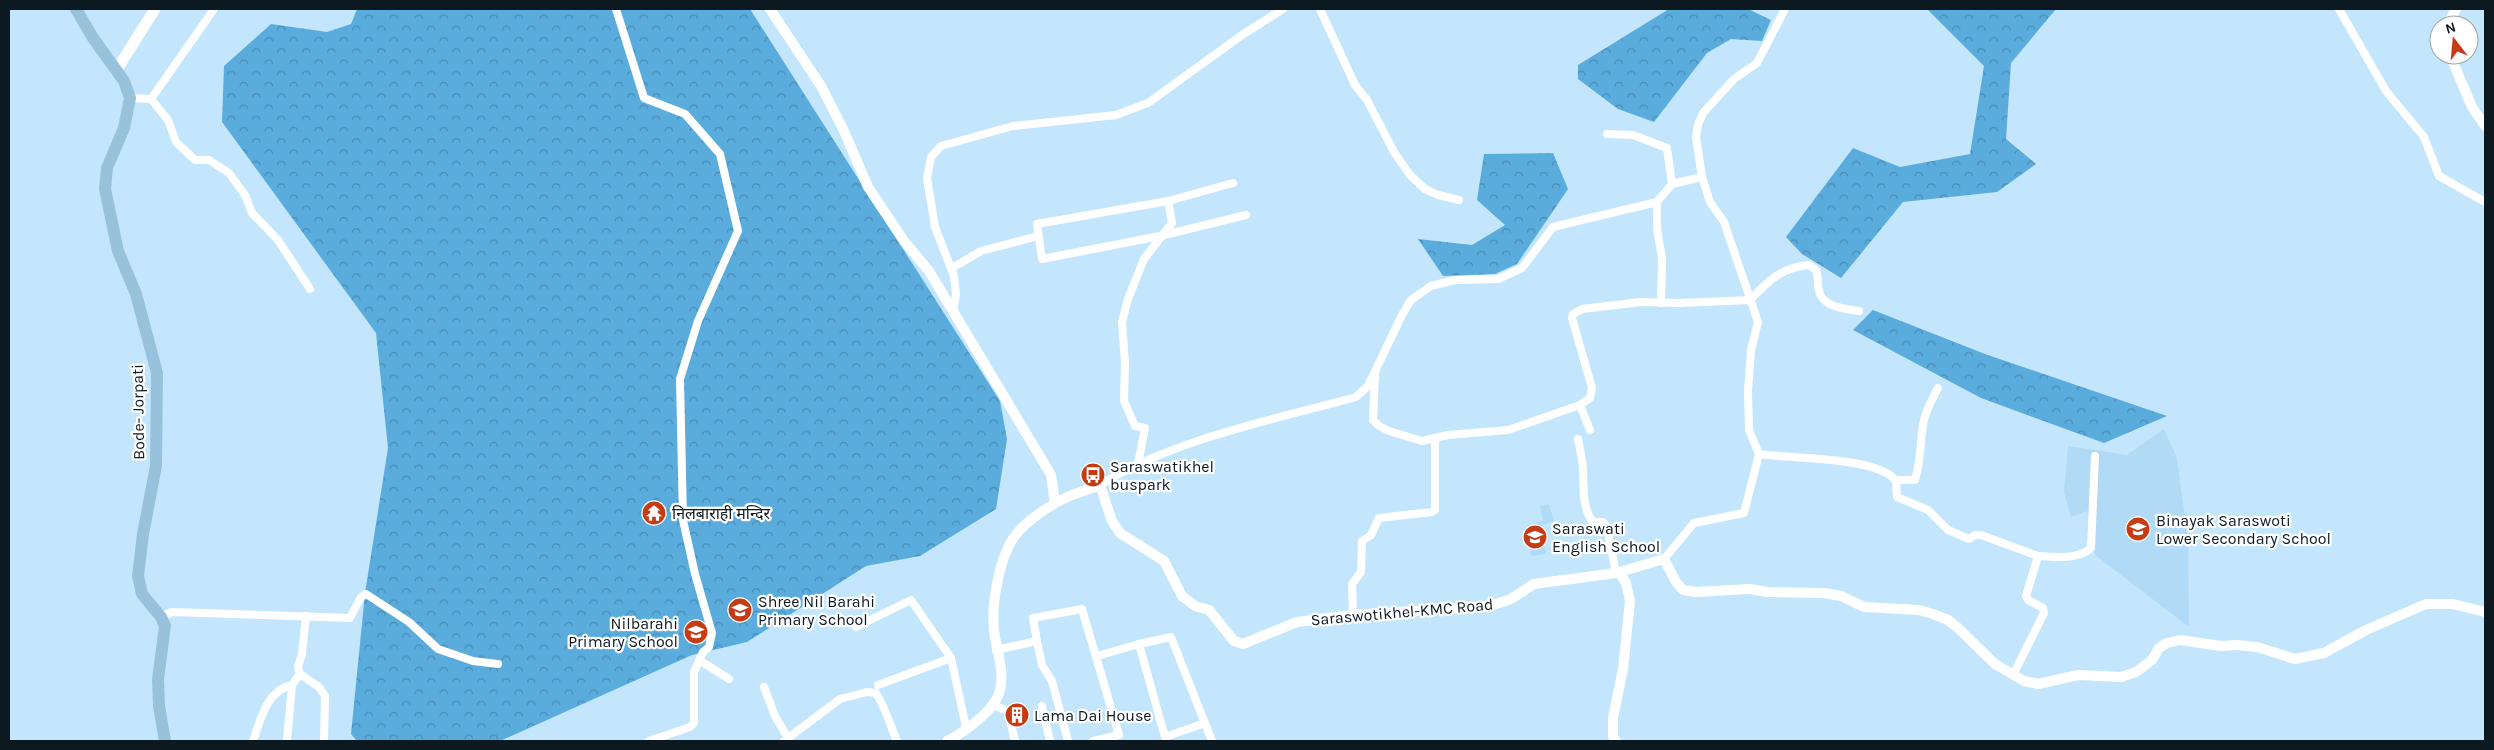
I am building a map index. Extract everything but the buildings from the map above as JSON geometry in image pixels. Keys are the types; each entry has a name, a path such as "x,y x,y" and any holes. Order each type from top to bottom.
{"main road":[{"path":"76,9 124,81 130,98"},
{"path":"116,71 155,9"},
{"name":"Bode- Jorpati","path":"130,98 124,128 108,168 105,189 118,251 136,294 157,373 156,466 143,534 138,576 142,594 161,617"},
{"path":"161,617 166,634 159,666 159,706 165,741"}],"street":[{"path":"151,100 214,9"},
{"path":"616,9 644,98 685,114 720,154 738,231 698,321 680,379 683,520 695,574 712,633 709,647 699,660 694,672 694,723 690,727 649,741"},
{"path":"770,9 821,86 844,131 868,187 904,241 929,271 1051,475 1055,503"},
{"path":"953,312 956,295 952,268 935,227 927,178 931,157 942,146 1013,126 1116,115 1148,103 1242,35 1283,9"},
{"path":"1320,9 1355,85 1366,100 1394,152 1410,175 1424,189 1438,196 1459,200"},
{"path":"1785,9 1758,63 1734,79 1703,113 1698,124 1696,137 1702,178 1710,202 1724,222 1758,322 1751,350 1749,430 1759,454 1744,513 1694,523 1664,559 1676,582 1683,590 1696,592 1749,589 1768,592 1824,593 1840,596 1864,607 1919,610 1948,620 1995,664 2024,681 2038,684 2078,674 2121,677 2136,672 2152,660 2159,648 2167,642 2180,640 2221,646 2257,647 2295,659 2324,653 2366,630 2426,604 2453,604 2485,612"},
{"path":"2339,9 2386,90 2424,137 2439,176 2485,202"},
{"path":"2454,65 2472,108 2485,126"},
{"path":"130,98 151,100 168,120 176,142 194,160 210,160 229,172 245,195 252,213 278,240 310,289"},
{"path":"1607,134 1633,135 1667,148 1672,184"},
{"path":"947,741 961,734 993,705 999,694 1002,676 996,650 992,615 995,587 1006,555 1017,533 1055,503 1100,486 1127,468 1224,433 1356,397 1368,386 1411,300 1431,286 1455,280 1498,280 1522,268 1553,227 1657,202 1672,184 1702,178"},
{"path":"1233,183 1168,202 1037,224 1042,259 1160,236 1246,215"},
{"path":"1138,464 1144,428 1135,426 1124,401 1125,362 1122,322 1144,258 1172,223 1168,202"},
{"path":"1657,202 1657,229 1662,258 1661,303"},
{"path":"952,268 982,251 1038,236"},
{"path":"1374,374 1377,378 1372,420 1384,429 1419,440 1508,430 1580,405 1590,398 1593,393 1572,318 1573,314 1582,309 1641,302 1750,300 1770,278 1785,270 1808,265 1816,270 1820,294 1826,301 1837,307 1859,311"},
{"path":"1759,454 1786,458 1805,456 1854,464 1878,470 1896,480 1915,480 1920,464 1923,426 1928,408 1938,388"},
{"path":"1580,405 1590,430"},
{"path":"1353,615 1352,584 1361,572 1362,541 1372,536 1379,518 1432,512 1435,510 1435,438"},
{"path":"1578,439 1583,472 1584,499 1593,522 1603,522 1607,527 1618,573 1626,583 1630,601 1623,669 1612,718 1613,737 1616,741"},
{"path":"1896,480 1897,497 1928,510 1948,530 1969,539 1974,534 1981,535 2038,556 2064,557 2086,552 2091,548 2095,456"},
{"name":"Saraswotikhel-KMC Road","path":"1100,486 1112,521 1120,533 1164,561 1182,596 1195,606 1209,610 1234,640 1243,644 1298,622 1353,615 1490,606 1511,599 1534,584 1618,573 1664,559"},
{"path":"2013,675 2044,613 2043,608 2028,600 2026,596 2038,556"},
{"path":"161,617 172,612 350,618 361,596 369,594 409,622 438,649 473,661 498,664"},
{"path":"856,627 911,600 951,658 966,728"},
{"path":"1068,741 1052,681 1042,665 1033,618 1082,609 1119,735 1093,741"},
{"path":"306,616 302,654 298,667 300,674 319,687 325,696 324,741"},
{"path":"1097,656 1172,637 1212,741"},
{"path":"996,650 1037,641"},
{"path":"1139,644 1165,737 1205,723"},
{"path":"878,685 951,658"},
{"path":"699,660 729,679"},
{"path":"287,741 292,685 300,674"},
{"path":"253,741 270,698 282,687 292,685"},
{"path":"764,686 786,740 840,699 867,692 876,693 885,708 889,724 897,741"},
{"path":"993,705 1008,711 1015,741"},
{"path":"1042,706 1050,741"}],"shaded area":[{"name":"Binayak Saraswoti Lower Secondary School","path":"2164,429 2177,458 2188,542 2189,627 2095,555 2087,511 2071,517 2064,492 2068,446 2127,455"},
{"name":"Saraswati English School","path":"1549,504 1554,521 1539,526 1546,554 1531,556 1527,525 1543,521 1540,506"}],"green space":[{"path":"357,9 750,9 1000,401 1007,439 996,509 920,556 866,566 747,642 692,655 500,741 357,741 351,734 365,593 388,448 376,333 222,122 224,66 271,24 327,32 351,24"},
{"path":"1669,9 1748,9 1771,20 1762,41 1731,39 1707,53 1654,122 1618,109 1578,79 1578,65"},
{"path":"1927,9 2056,9 2011,63 2006,139 2036,164 1997,192 1903,202 1841,278 1802,254 1786,237 1853,148 1900,167 1970,154 1984,66"},
{"path":"1553,153 1568,189 1517,264 1495,274 1443,276 1418,239 1472,245 1505,225 1477,200 1484,154"},
{"path":"1873,310 1985,354 2167,416 2104,443 1981,398 1853,330"}],"place":[{"name":"Saraswatikhel buspark","path":"1093,475"},
{"name":"निलबाराही मन्दिर","path":"654,513"},
{"name":"Binayak Saraswoti Lower Secondary School","path":"2138,529"},
{"name":"Saraswati English School","path":"1535,537"},
{"name":"Shree Nil Barahi Primary School","path":"740,610"},
{"name":"Nilbarahi Primary School","path":"696,632"},
{"name":"Lama Dai House","path":"1017,715"}]}
